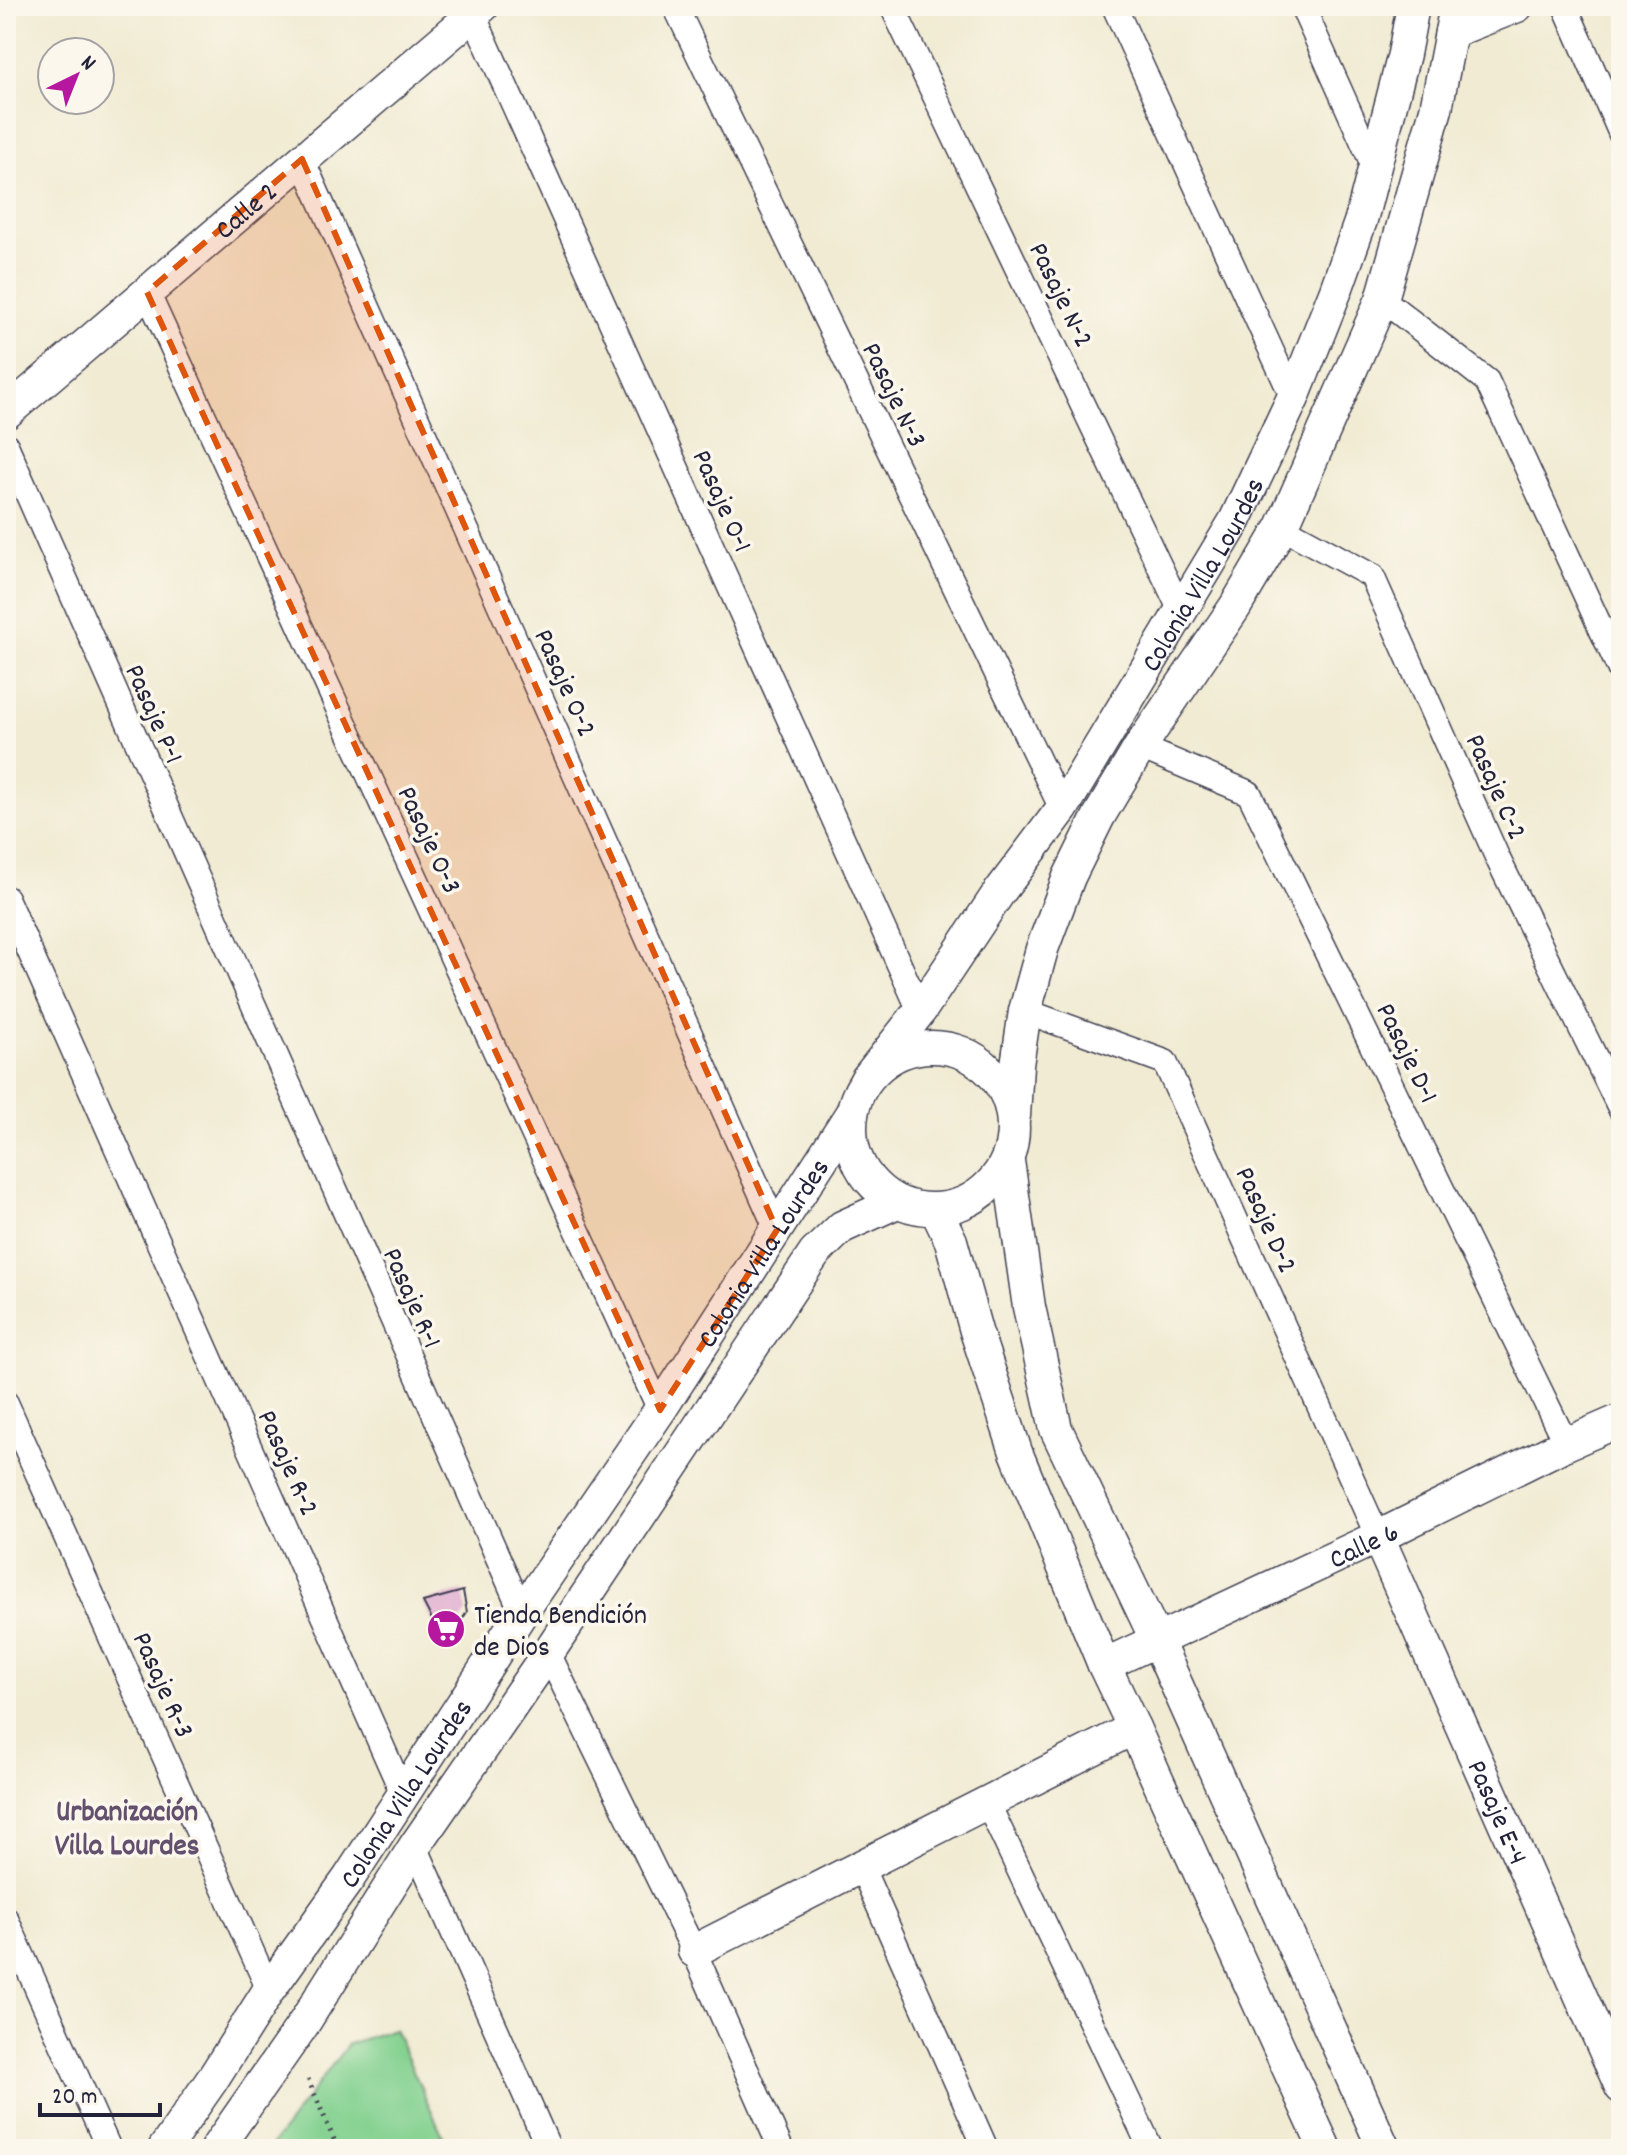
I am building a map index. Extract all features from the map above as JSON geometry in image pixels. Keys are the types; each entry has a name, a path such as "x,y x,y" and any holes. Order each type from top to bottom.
{"street":[{"name":"Pasaje N-3","path":"675,6 1062,809"},
{"name":"Pasaje N-2","path":"892,6 1180,609"},
{"path":"1114,6 1293,398"},
{"path":"1302,6 1375,169"},
{"name":"Colonia Villa Lourdes","path":"866,1080 920,1011 998,894 1062,809 1235,521 1293,398 1336,290 1375,169 1413,6"},
{"path":"1454,19 1517,6"},
{"path":"1565,6 1621,134"},
{"name":"Calle 2","path":"6,413 478,10"},
{"name":"Pasaje O-1","path":"478,10 920,1011"},
{"name":"Colonia Villa Lourdes","path":"1014,1116 1025,1011 1042,949 1069,877 1099,816 1140,747 1235,607 1282,527 1382,299 1436,109 1454,19"},
{"name":"Pasaje O-2","path":"302,159 777,1230"},
{"name":"Pasaje O-3","path":"147,292 660,1410"},
{"path":"1382,299 1487,381 1621,672"},
{"name":"Pasaje P-1","path":"6,445 252,1005"},
{"name":"Pasaje C-2","path":"1282,527 1372,576 1498,859 1621,1110"},
{"name":"Pasaje D-1","path":"1140,747 1249,793 1566,1444"},
{"name":"Pasaje R-2","path":"6,898 403,1794"},
{"name":"Pasaje R-1","path":"252,1005 522,1612"},
{"name":"Pasaje D-2","path":"1025,1011 1165,1062 1378,1537"},
{"path":"940,1047 967,1054 991,1071 1007,1094 1014,1116 1014,1139 1008,1161 996,1180 979,1196 958,1206 936,1210 897,1202 880,1191 866,1176 853,1146 851,1114 866,1080 886,1061 912,1049 940,1047"},
{"name":"Colonia Villa Lourdes","path":"164,2149 269,1990 349,1878 522,1612 660,1410 851,1114"},
{"path":"1008,1161 1029,1307 1056,1429 1157,1641 1384,2149"},
{"name":"Colonia Villa Lourdes","path":"216,2149 291,2042 415,1846 815,1253 842,1227 897,1202"},
{"path":"936,1210 951,1241 976,1331 1016,1452 1104,1665 1325,2149"},
{"name":"Pasaje R-3","path":"6,1403 269,1990"},
{"name":"Calle 6","path":"1104,1665 1621,1420"},
{"name":"Pasaje E-4","path":"1378,1537 1621,2087"},
{"path":"548,1653 694,1951 781,2149"},
{"path":"694,1951 1134,1728"},
{"path":"987,1802 1151,2149"},
{"path":"415,1846 549,2149"},
{"path":"861,1866 986,2149"},
{"path":"6,1919 109,2149"}],"path":[{"path":"291,2042 338,2149"}],"highlighted area":[{"path":"302,159 777,1230 660,1410 147,292"}],"green space":[{"path":"394,2029 449,2149 269,2149 348,2044"}],"building":[{"name":"Tienda Bendición de Dios","path":"463,1591 467,1612 445,1645 423,1602"}],"place":[{"name":"Tienda Bendición de Dios","path":"446,1629"}],"district":[{"name":"Urbanización Villa Lourdes","path":"127,1827"}]}
